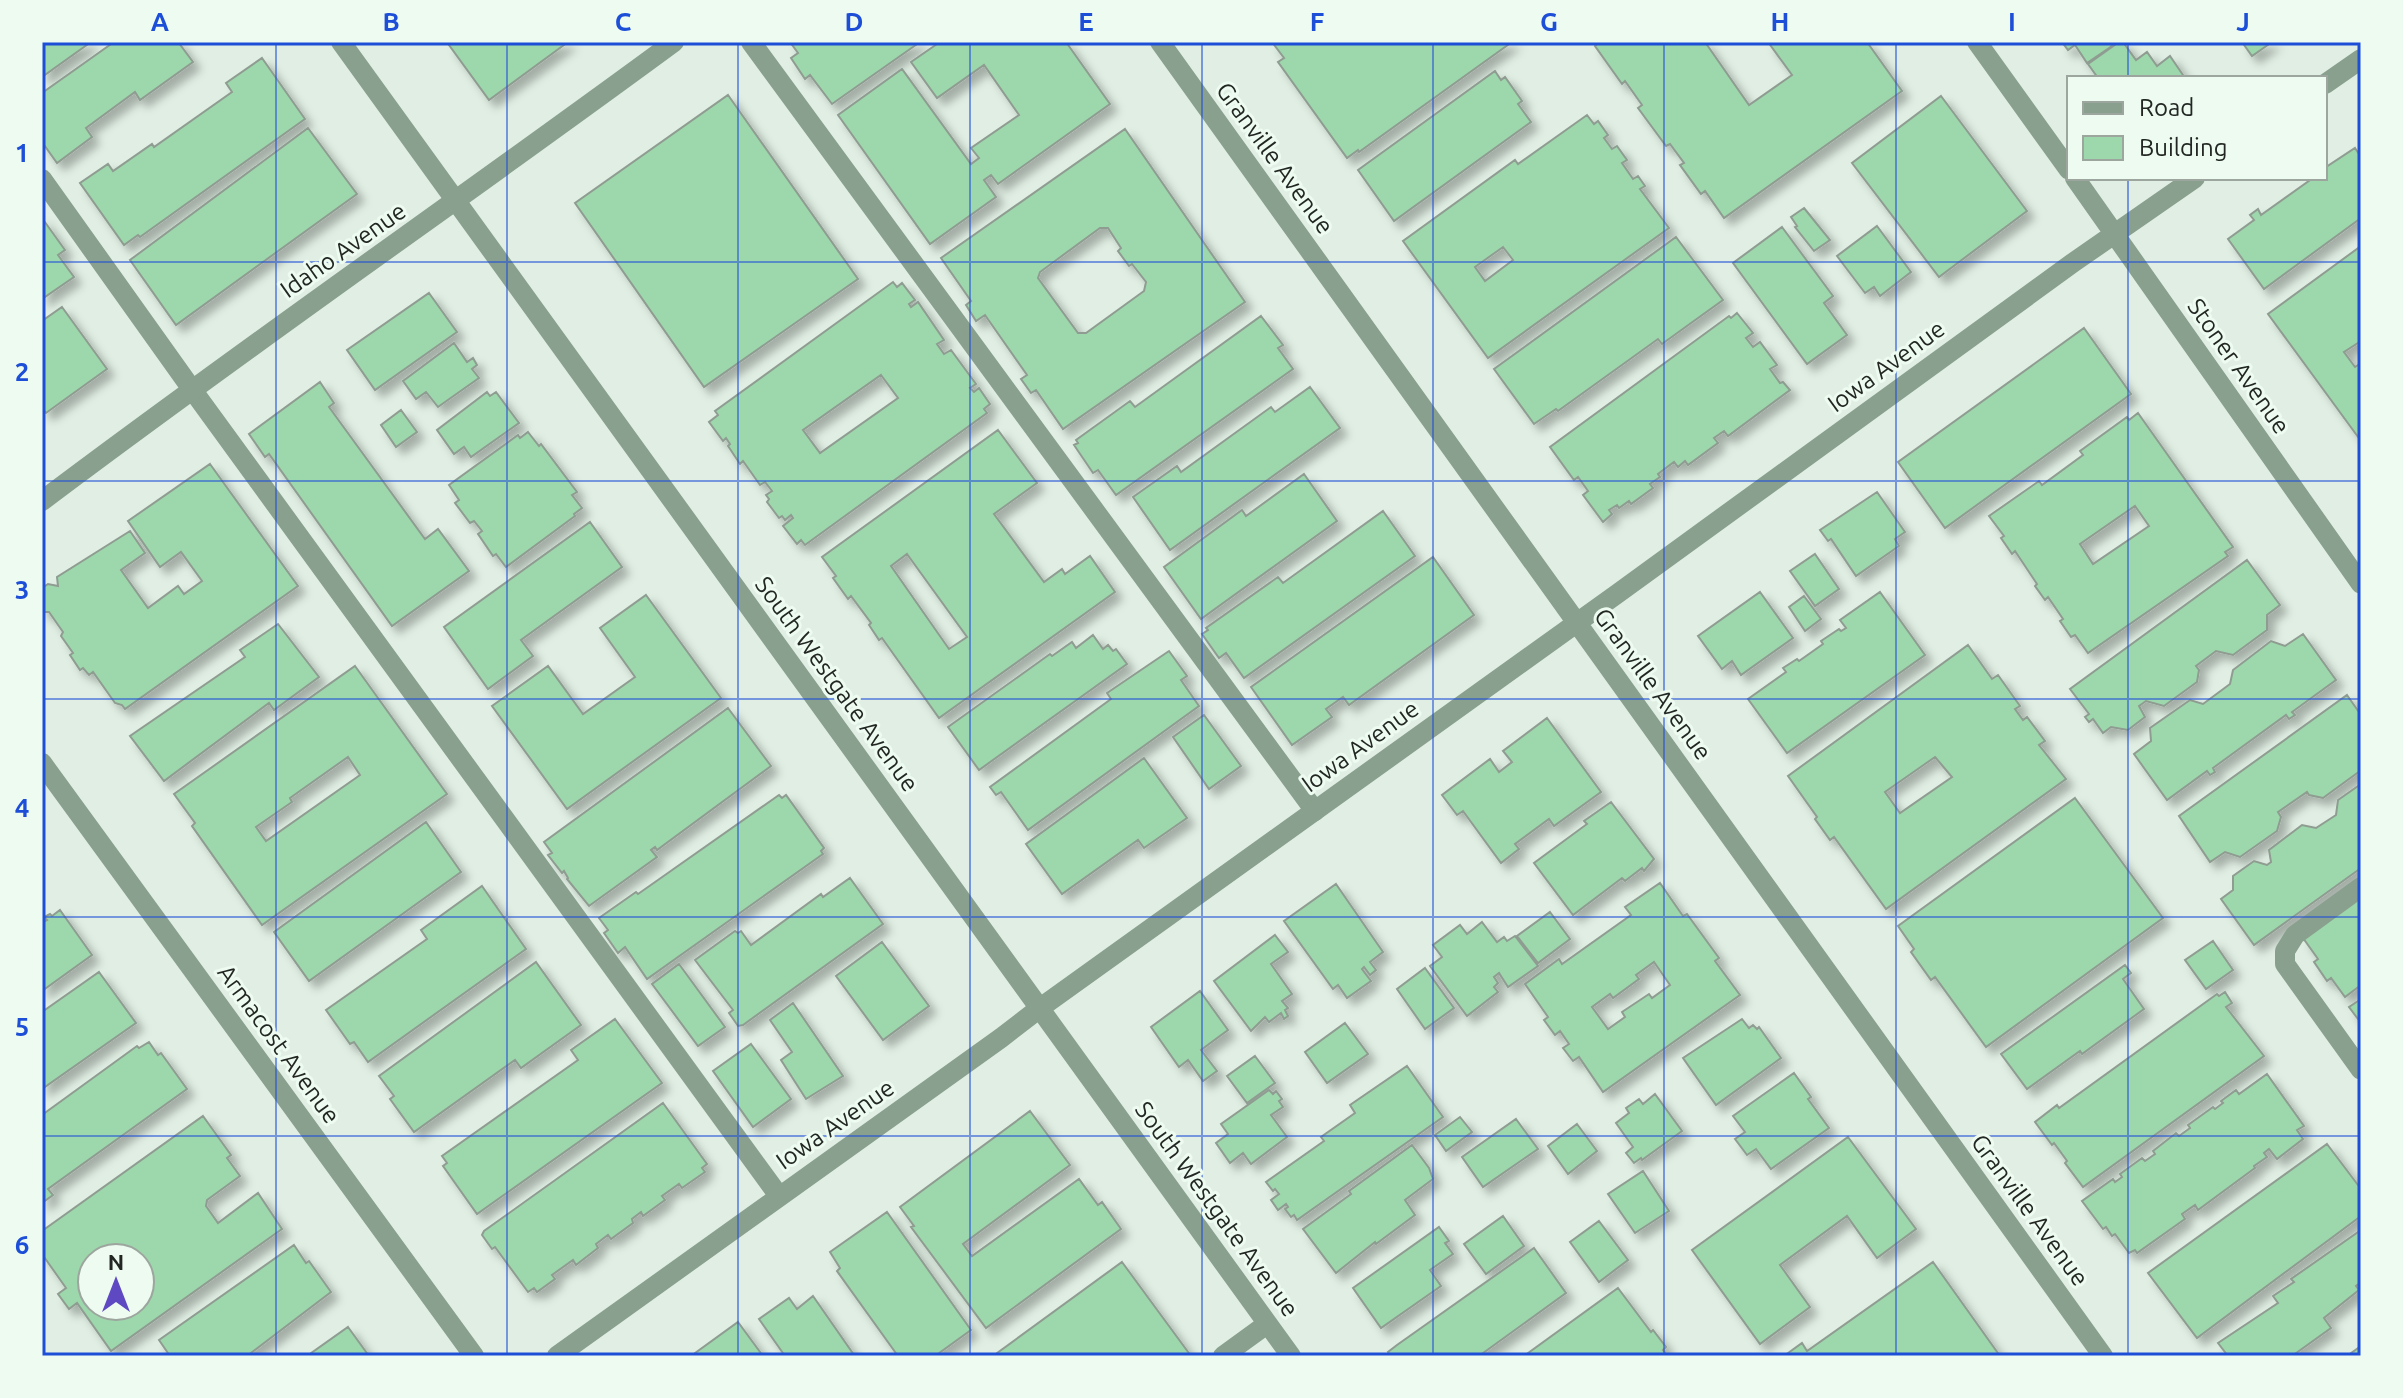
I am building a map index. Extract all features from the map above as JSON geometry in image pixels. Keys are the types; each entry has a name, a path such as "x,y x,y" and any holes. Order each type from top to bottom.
{"street":[{"name":"South Westgate Avenue","path":"341,42 1291,1356"},
{"name":"Idaho Avenue","path":"42,501 191,388 455,202 674,42"},
{"path":"751,42 1315,811"},
{"name":"Granville Avenue","path":"1160,42 2103,1356"},
{"path":"1977,42 2067,167"},
{"path":"2327,83 2361,59"},
{"path":"42,179 779,1196"},
{"name":"Stoner Avenue","path":"2076,180 2361,584"},
{"name":"Iowa Avenue","path":"557,1356 2074,262 2192,180"},
{"name":"Armacost Avenue","path":"42,763 474,1356"},
{"path":"2361,887 2295,935 2285,951 2285,964 2361,1070"},
{"path":"1223,1356 1267,1324"}],"building":[{"path":"42,42 91,42 42,77"},
{"path":"114,42 181,42 193,62 140,100 135,92 86,128 92,137 57,163 42,142 42,93"},
{"path":"454,42 568,42 489,100 449,45"},
{"path":"790,42 920,42 832,104 810,75 805,79 791,58 798,53"},
{"path":"940,42 1066,42 1110,104 998,184 991,175 984,180 996,197 930,244 838,115 902,69 971,164 979,158 971,148 1019,115 984,65 937,98 911,62"},
{"path":"1272,42 1512,42 1347,158 1278,62 1284,58"},
{"path":"1596,42 1705,42 1749,105 1792,75 1768,42 1867,42 1902,91 1724,218 1705,191 1701,194 1680,165 1684,163 1670,144 1666,146 1638,108 1642,105 1625,81 1622,84 1595,46"},
{"path":"2062,42 2110,42 2112,46 2087,63 2075,45 2068,50"},
{"path":"2123,42 2136,60 2147,52 2157,66 2170,56 2184,76 2097,76 2088,64"},
{"path":"2242,42 2272,42 2252,56"},
{"path":"262,58 305,119 140,237 138,235 124,245 80,183 108,164 113,171 152,144 154,147 232,92 226,83"},
{"path":"1495,71 1501,80 1505,77 1522,101 1518,104 1531,122 1394,221 1358,170"},
{"path":"728,95 858,279 704,387 575,203"},
{"path":"1941,96 2027,211 1939,277 1852,163"},
{"path":"1587,115 1594,124 1598,121 1608,135 1604,138 1612,149 1617,146 1627,160 1622,163 1633,179 1638,176 1645,186 1640,189 1669,228 1488,358 1403,241 1515,160 1518,164","holes":["1503,247 1513,260 1485,281 1475,267"]},
{"path":"308,128 357,194 176,325 130,260"},
{"path":"1125,129 1245,302 1063,429 1036,390 1031,393 1021,379 1027,375 985,315 976,321 966,305 971,301 941,258","holes":["1100,228 1108,228 1121,248 1118,251 1146,282 1144,291 1086,333 1078,333 1038,278 1040,272"]},
{"path":"2355,148 2361,157 2361,218 2264,289 2228,239 2254,220 2250,215 2258,209 2261,215 2310,180 2327,180 2327,166"},
{"path":"1804,208 1830,240 1814,251 1791,217"},
{"path":"42,218 65,250 58,255 74,277 42,299"},
{"path":"1877,226 1911,272 1880,296 1874,287 1865,293 1837,256"},
{"path":"1782,227 1833,296 1824,303 1847,335 1807,364 1733,263"},
{"path":"1676,237 1723,300 1662,344 1658,339 1558,411 1556,409 1534,424 1494,369"},
{"path":"2361,246 2361,341 2344,352 2355,367 2361,363 2361,441 2268,314"},
{"path":"893,282 897,287 902,283 915,300 909,304 911,307 918,302 944,340 937,344 944,354 951,350 976,384 970,388 974,392 979,388 990,404 984,409 987,413 805,545 801,540 797,544 783,526 793,518 791,515 785,520 782,516 779,518 767,502 769,499 766,495 772,491 765,482 760,485 743,461 740,464 726,438 723,441 709,422 718,415 715,411","holes":["881,375 898,398 820,453 803,430"]},
{"path":"429,293 457,332 375,390 347,350"},
{"path":"62,307 107,369 46,413 42,408 42,321"},
{"path":"1737,313 1753,333 1746,338 1753,347 1760,342 1777,365 1770,369 1780,383 1783,382 1790,390 1728,436 1724,431 1714,438 1718,443 1688,465 1685,461 1678,467 1674,462 1658,474 1660,477 1650,484 1653,488 1631,504 1629,501 1609,510 1612,514 1603,522 1583,495 1588,491 1578,477 1574,480 1550,447"},
{"path":"1261,316 1283,345 1278,348 1293,369 1116,495 1098,470 1093,473 1074,445 1078,443 1076,440 1130,401 1135,407"},
{"path":"2084,328 2131,394 1945,528 1898,462"},
{"path":"454,343 467,362 473,358 477,365 472,369 479,378 438,407 426,392 416,399 403,381"},
{"path":"320,382 334,403 329,407 425,539 438,529 469,571 392,626 269,454 265,457 249,434"},
{"path":"1310,387 1340,428 1170,550 1133,497 1177,466 1181,472 1271,407 1275,412"},
{"path":"487,392 490,396 496,392 519,423 471,457 464,447 454,454 437,430"},
{"path":"401,410 417,432 396,447 381,425"},
{"path":"2138,413 2233,547 2225,552 2228,556 2088,653 2075,635 2071,637 2060,621 2063,619 2048,597 2045,600 1989,516 2039,481 2042,485 2083,455 2080,451 2127,417 2129,420","holes":["2135,506 2149,526 2093,564 2080,544"]},
{"path":"998,430 1037,483 994,514 1044,582 1062,569 1065,574 1090,556 1115,592 939,718 882,638 879,640 851,596 848,599 822,557","holes":["907,554 967,637 949,649 891,566"]},
{"path":"528,432 539,446 541,444 577,492 572,495 582,508 506,567 496,554 493,556 478,534 482,531 474,521 470,523 455,503 459,500 449,485 518,435 520,438"},
{"path":"210,464 298,586 125,709 115,703 93,672 89,675 83,668 80,670 61,636 63,632 49,612 44,612 42,608 42,588 48,584 58,586 57,577 130,531 145,553 121,570 148,608 178,586 184,594 202,581 181,552 160,567 128,521"},
{"path":"1304,474 1337,521 1201,619 1164,567 1242,510 1246,516"},
{"path":"1877,492 1905,532 1895,539 1899,546 1856,576 1831,539 1828,541 1820,530"},
{"path":"1383,511 1415,556 1244,678 1226,653 1219,658 1202,634 1208,630 1206,628 1278,577 1283,583"},
{"path":"590,522 622,567 521,640 533,656 488,689 444,627"},
{"path":"1815,554 1839,589 1815,606 1790,571"},
{"path":"1433,557 1474,615 1349,705 1343,697 1326,709 1332,717 1292,745 1251,687"},
{"path":"2247,560 2280,605 2267,615 2267,630 2233,655 2216,651 2196,666 2199,670 2197,682 2164,706 2146,701 2139,706 2145,717 2128,730 2111,727 2103,733 2093,719 2089,722 2085,717 2089,714 2070,689"},
{"path":"1760,592 1793,638 1741,675 1732,661 1722,669 1698,636"},
{"path":"1880,592 1925,655 1787,753 1748,699 1786,672 1783,668 1797,659 1799,661 1839,629 1846,628 1840,620"},
{"path":"646,595 721,698 567,809 492,706 548,666 583,714 635,677 600,628"},
{"path":"1804,596 1821,619 1805,631 1789,607"},
{"path":"278,624 319,677 274,710 269,703 164,781 130,736 245,657 240,650"},
{"path":"2303,634 2336,680 2292,712 2295,715 2289,719 2286,715 2213,768 2215,772 2210,775 2207,771 2167,800 2134,754 2151,741 2150,728 2190,700 2203,704 2230,684 2233,670 2271,641 2285,646"},
{"path":"1093,635 1103,649 1108,645 1113,651 1116,649 1127,664 979,770 948,727 1050,654 1052,656 1072,642 1076,648"},
{"path":"1968,645 1992,679 1998,675 2020,706 2015,709 2023,720 2027,717 2045,741 2039,745 2066,779 1886,909 1834,837 1830,840 1788,776","holes":["1935,757 1952,777 1900,813 1885,792"]},
{"path":"1169,651 1187,676 1181,680 1199,706 1028,830 1001,792 996,795 990,787 1111,699 1107,693"},
{"path":"355,666 447,794 262,925 192,826 195,823 174,794","holes":["348,757 360,775 266,841 256,827 292,802 290,798"]},
{"path":"2347,695 2361,715 2360,771 2323,798 2307,792 2278,812 2281,817 2277,831 2240,857 2225,852 2210,862 2179,816"},
{"path":"728,708 771,766 657,850 655,847 651,850 657,857 589,906 564,871 562,873 548,855 552,853 544,842"},
{"path":"1204,715 1241,766 1209,789 1173,737"},
{"path":"1547,718 1601,792 1554,826 1549,819 1515,844 1519,849 1501,863 1463,811 1457,815 1442,795 1490,759 1499,772 1512,762 1503,751"},
{"path":"1144,758 1187,818 1144,848 1138,840 1062,894 1026,844"},
{"path":"2361,784 2361,868 2254,945 2221,899 2233,890 2233,876 2254,861 2267,865 2271,862 2269,850 2302,825 2316,828 2336,815 2338,800"},
{"path":"779,795 782,798 786,795 824,848 821,851 823,854 647,979 625,947 618,953 604,933 608,930 599,918"},
{"path":"2075,798 2163,918 1986,1047 1935,977 1931,980 1911,952 1914,949 1898,926"},
{"path":"1611,802 1654,859 1644,871 1642,868 1625,881 1622,878 1573,915 1534,863"},
{"path":"426,822 461,872 309,981 274,932"},
{"path":"850,878 883,924 738,1026 729,1013 733,1010 695,960 735,931 741,931 751,945 821,894 823,897"},
{"path":"1660,883 1719,958 1715,961 1740,995 1603,1092 1579,1057 1573,1061 1563,1048 1569,1044 1560,1031 1555,1035 1544,1020 1548,1017 1525,984 1559,959 1562,964 1631,915 1625,907","holes":["1654,962 1670,985 1652,998 1649,994 1622,1012 1625,1017 1608,1029 1592,1007 1610,994 1613,998 1639,979 1636,975"]},
{"path":"1336,884 1383,952 1370,962 1376,970 1370,975 1364,967 1362,969 1371,981 1347,998 1338,985 1333,989 1284,921"},
{"path":"482,886 526,949 368,1062 354,1042 350,1044 326,1010 427,939 421,930"},
{"path":"2361,897 2361,985 2345,997 2331,978 2327,981 2314,962 2318,959 2303,938"},
{"path":"60,910 92,955 42,991 42,923 47,920 44,917"},
{"path":"1550,912 1570,939 1538,963 1517,936"},
{"path":"1482,922 1497,942 1504,937 1507,941 1515,936 1538,966 1508,987 1499,973 1494,977 1498,983 1494,987 1498,992 1467,1016 1430,966 1442,957 1433,945 1460,925 1467,934"},
{"path":"1275,935 1288,952 1271,964 1292,994 1282,1001 1288,1008 1285,1010 1288,1016 1284,1019 1281,1013 1269,1022 1265,1017 1251,1031 1214,981"},
{"path":"2213,941 2233,970 2206,989 2185,960"},
{"path":"882,942 929,1006 883,1040 836,976"},
{"path":"536,962 581,1025 521,1068 515,1060 414,1132 390,1099 394,1096 379,1076"},
{"path":"679,964 725,1027 698,1046 652,984"},
{"path":"2125,965 2131,973 2123,979 2144,1009 2027,1089 2001,1054"},
{"path":"1425,968 1454,1008 1425,1029 1397,989"},
{"path":"99,972 136,1023 42,1089 42,1012"},
{"path":"1200,991 1228,1030 1201,1050 1217,1071 1203,1081 1188,1060 1179,1067 1151,1027"},
{"path":"2225,992 2232,1003 2226,1007 2264,1056 2083,1187 2054,1143 2052,1145 2035,1122 2217,994 2219,996"},
{"path":"2361,999 2361,1023 2349,1007"},
{"path":"793,1003 843,1076 806,1099 781,1060 792,1052 770,1020"},
{"path":"615,1019 662,1083 477,1214 443,1166 447,1163 442,1156 578,1060 571,1050"},
{"path":"1742,1019 1749,1028 1753,1025 1757,1029 1759,1027 1781,1058 1716,1105 1683,1058"},
{"path":"1345,1023 1368,1054 1327,1083 1305,1052"},
{"path":"149,1042 158,1055 161,1053 187,1089 48,1189 53,1195 42,1203 42,1115 137,1046 139,1048"},
{"path":"751,1044 791,1099 753,1127 713,1071"},
{"path":"1255,1056 1275,1083 1247,1103 1227,1076"},
{"path":"1407,1066 1443,1117 1297,1220 1285,1209 1288,1207 1286,1204 1278,1210 1271,1200 1279,1194 1266,1182 1324,1141 1321,1137 1355,1113 1350,1105"},
{"path":"1794,1073 1829,1128 1771,1169 1756,1149 1747,1155 1735,1139 1745,1132 1733,1116"},
{"path":"2267,1074 2304,1126 2297,1130 2303,1139 2277,1159 2269,1149 2264,1153 2267,1157 2255,1168 2198,1210 2195,1205 2182,1214 2185,1219 2137,1253 2135,1250 2129,1253 2115,1234 2112,1236 2106,1227 2103,1229 2082,1201 2113,1179 2115,1182 2122,1177 2120,1174 2142,1158 2145,1161 2155,1154 2153,1151 2176,1133 2179,1136 2190,1128 2188,1125 2213,1107 2215,1109 2236,1090 2239,1094"},
{"path":"1269,1090 1273,1094 1276,1091 1282,1099 1279,1101 1283,1107 1271,1115 1287,1137 1251,1164 1243,1153 1230,1163 1216,1143 1228,1134 1221,1124"},
{"path":"1655,1094 1682,1131 1634,1163 1626,1153 1633,1147 1616,1123 1629,1113 1626,1108 1639,1099 1643,1104"},
{"path":"663,1103 707,1164 702,1168 705,1172 682,1188 679,1184 662,1196 665,1200 643,1216 641,1212 632,1219 633,1223 611,1239 608,1235 596,1244 598,1248 576,1265 573,1260 552,1275 555,1279 537,1292 534,1288 528,1292 495,1247 492,1249 482,1235 484,1231"},
{"path":"1030,1111 1070,1165 963,1244 972,1256 1079,1179 1098,1205 1102,1202 1121,1229 986,1328 911,1227 914,1226 900,1207"},
{"path":"203,1116 231,1155 227,1158 240,1176 207,1200 206,1206 218,1223 258,1193 282,1229 156,1319 156,1242 76,1242 76,1304 69,1309 58,1294 66,1288 42,1254 42,1231"},
{"path":"1460,1117 1472,1132 1446,1151 1435,1135"},
{"path":"1516,1119 1538,1149 1483,1187 1462,1157"},
{"path":"1577,1124 1597,1151 1568,1174 1548,1146"},
{"path":"1848,1137 1916,1229 1877,1258 1847,1216 1780,1265 1810,1307 1760,1344 1692,1250"},
{"path":"2327,1144 2361,1189 2361,1216 2197,1338 2148,1273"},
{"path":"1412,1145 1433,1179 1405,1200 1415,1215 1336,1273 1303,1229"},
{"path":"1643,1171 1669,1211 1635,1233 1608,1194"},
{"path":"887,1212 971,1330 935,1356 898,1356 837,1271 840,1268 830,1252"},
{"path":"1503,1216 1524,1246 1486,1274 1464,1244"},
{"path":"1599,1221 1628,1260 1599,1282 1570,1242"},
{"path":"1439,1227 1449,1241 1445,1243 1453,1254 1430,1270 1441,1286 1381,1328 1353,1288"},
{"path":"2361,1230 2361,1282 2356,1286 2359,1290 2324,1318 2331,1328 2292,1356 2228,1356 2218,1343 2278,1303 2273,1296 2294,1282 2291,1279"},
{"path":"294,1245 331,1292 247,1356 170,1356 159,1340"},
{"path":"1534,1248 1566,1293 1479,1356 1391,1356 1388,1352 1397,1345"},
{"path":"1122,1262 1191,1356 993,1356"},
{"path":"1933,1262 2000,1356 1784,1356 1802,1343 1807,1351"},
{"path":"1618,1288 1666,1347 1663,1350 1668,1356 1524,1356"},
{"path":"813,1296 853,1356 785,1356 759,1319 789,1298 797,1309"},
{"path":"90,1322 152,1322 111,1351"},
{"path":"738,1322 763,1356 691,1356"},
{"path":"348,1327 369,1356 307,1356"},
{"path":"2361,1346 2361,1356 2347,1356"}]}
